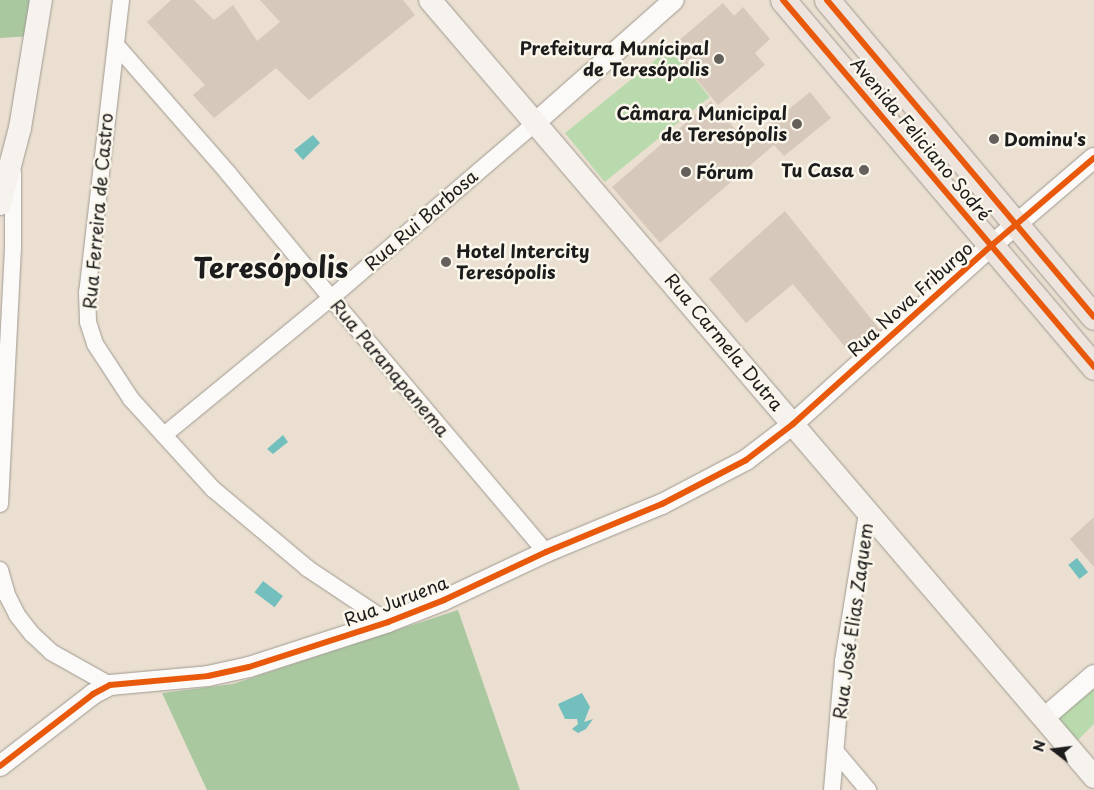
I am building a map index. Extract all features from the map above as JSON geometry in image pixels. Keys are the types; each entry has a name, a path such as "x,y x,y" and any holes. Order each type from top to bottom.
{"main road":[{"path":"0,204 20,128 41,0"},
{"name":"Rua Carmela Dutra","path":"430,0 1094,777"},
{"name":"Avenida Feliciano Sodré","path":"783,0 1094,367"},
{"name":"Avenida Feliciano Sodré","path":"827,0 1017,223 1094,317"}],"street":[{"name":"Rua Ferreira de Castro","path":"121,0 117,46 104,130 87,292 88,322 95,344 108,367 131,399 213,489 246,519 307,568 388,622"},
{"name":"Rua Rui Barbosa","path":"164,435 331,298 536,122 674,0"},
{"name":"Rua Paranapanema","path":"117,46 228,173 546,552"},
{"name":"Rua Nova Friburgo","path":"793,424 992,245 1094,158"},
{"path":"0,504 13,246 12,159"},
{"name":"Rua Juruena","path":"0,766 93,694 110,685 208,676 249,667 388,622 444,600 546,552 622,522 704,483 746,460 793,424"},
{"name":"Rua José Elias Zaquem","path":"832,790 843,661 868,512"},
{"path":"0,570 7,595 17,615 32,634 51,652 110,685"},
{"path":"1044,718 1094,675"},
{"path":"836,752 868,790"}],"green space":[{"path":"0,0 38,0 32,36 0,38"},
{"path":"670,48 710,97 605,182 565,133"},
{"path":"458,610 520,790 207,790 162,693 233,684"},
{"path":"1094,686 1094,724 1077,741 1057,720"}],"water":[{"path":"313,135 320,143 303,160 294,150"},
{"path":"283,435 288,442 273,454 267,449"},
{"path":"1077,558 1088,572 1079,579 1068,565"},
{"path":"263,581 283,596 275,607 255,592"},
{"path":"582,693 590,707 584,722 593,719 586,729 578,733 572,729 578,724 577,719 565,719 558,704"}],"building":[{"path":"171,0 194,0 214,20 233,5 257,41 280,22 260,0 403,0 415,15 309,100 276,68 214,118 193,95 205,85 147,22"},
{"name":"Prefeitura Munícipal de Teresópolis","path":"723,3 734,16 743,7 770,39 755,53 765,65 718,105 670,48"},
{"name":"Fórum","path":"810,92 831,118 784,156 774,145 660,243 612,187 711,101 747,143"},
{"path":"785,211 880,330 851,354 793,284 746,323 709,279"},
{"path":"1094,517 1094,567 1070,539"}],"cycle path":[{"path":"783,0 1094,367"},
{"path":"827,0 1094,317"},
{"path":"0,766 93,694 110,685 208,676 249,667 388,622 444,600 546,552 662,504 746,460 793,424 992,245 1094,158"}],"place":[{"name":"Prefeitura Munícipal de Teresópolis","path":"719,59"},
{"name":"Câmara Municipal de Teresópolis","path":"797,124"},
{"name":"Dominu's","path":"994,139"},
{"name":"Tu Casa","path":"864,170"},
{"name":"Fórum","path":"686,172"},
{"name":"Hotel Intercity Teresópolis","path":"446,262"}],"district":[{"name":"Teresópolis","path":"271,267"}]}
